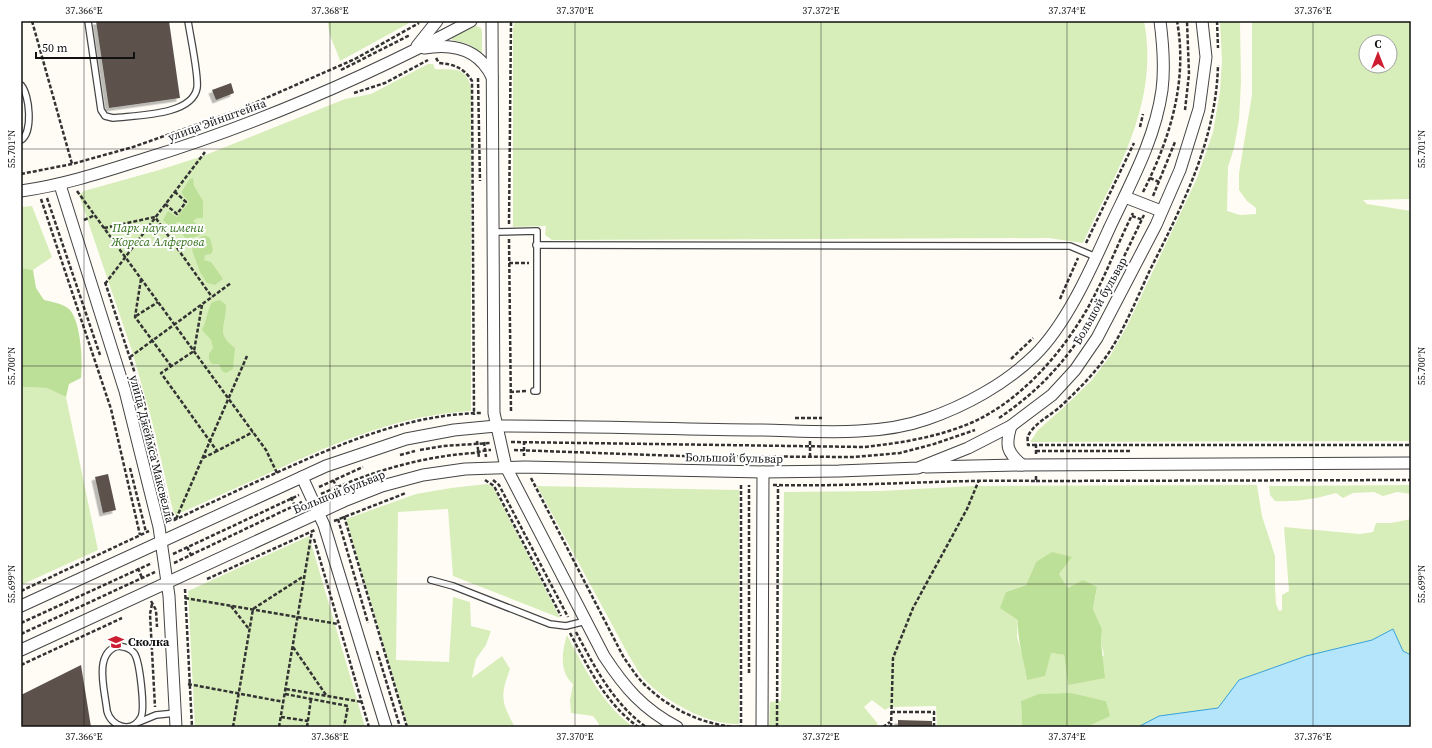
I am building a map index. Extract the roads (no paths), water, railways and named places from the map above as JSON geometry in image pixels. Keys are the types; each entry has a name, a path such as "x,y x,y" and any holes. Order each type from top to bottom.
{"street":[{"path":"414,50 437,21"},
{"path":"414,50 471,21"},
{"path":"492,21 494,413 500,446 506,467 512,480 604,656 621,683 648,708 677,727"},
{"name":"Большой бульвар","path":"21,606 302,476 326,466 406,439 479,427 496,426 810,432 881,430 926,420 971,400 1004,380 1035,355 1064,318 1096,257 1144,155 1155,120 1162,90 1164,49 1160,21"},
{"name":"Большой бульвар","path":"21,650 344,501 382,486 423,475 465,469 525,466 763,472 810,472 918,468 968,448 1011,426 1052,395 1076,370 1097,338 1162,212 1180,170 1199,109 1206,57 1202,21"},
{"path":"414,50 430,47 454,47 466,50 486,65 493,79"},
{"name":"улица Эйнштейна","path":"21,191 60,185 204,141 310,99 414,50"},
{"name":"улица Джеймса Максвелла","path":"60,185 125,391 159,527 169,596 176,727"},
{"path":"1124,197 1162,212"},
{"path":"1011,426 1007,438 1010,455 1022,465"},
{"path":"918,468 1022,465 1411,464"},
{"path":"762,727 763,472"},
{"path":"302,476 324,526 386,727"}],"lane":[{"path":"88,21 101,110 105,116 114,118 173,110 186,104 193,97 197,86 188,21"},
{"path":"21,85 26,93 28,131 25,138 21,140"},
{"path":"494,232 536,231 534,263 536,391 534,391"},
{"path":"536,245 1070,246 1096,257"},
{"path":"431,580 453,586 550,624 566,626 586,621"},
{"path":"137,723 142,713 142,707 136,657 129,648 118,646 113,648 105,655 102,660 108,716 111,721 121,727 132,726 156,715 176,714"}],"water":[{"path":"1393,629 1403,651 1411,655 1411,727 1138,727 1159,716 1218,708 1239,680 1306,656 1372,640"}],"place":[{"name":"Сколка","path":"116,642"}],"park label":[{"name":"Парк наук имени Жореса Алферова","path":"158,235"}]}
